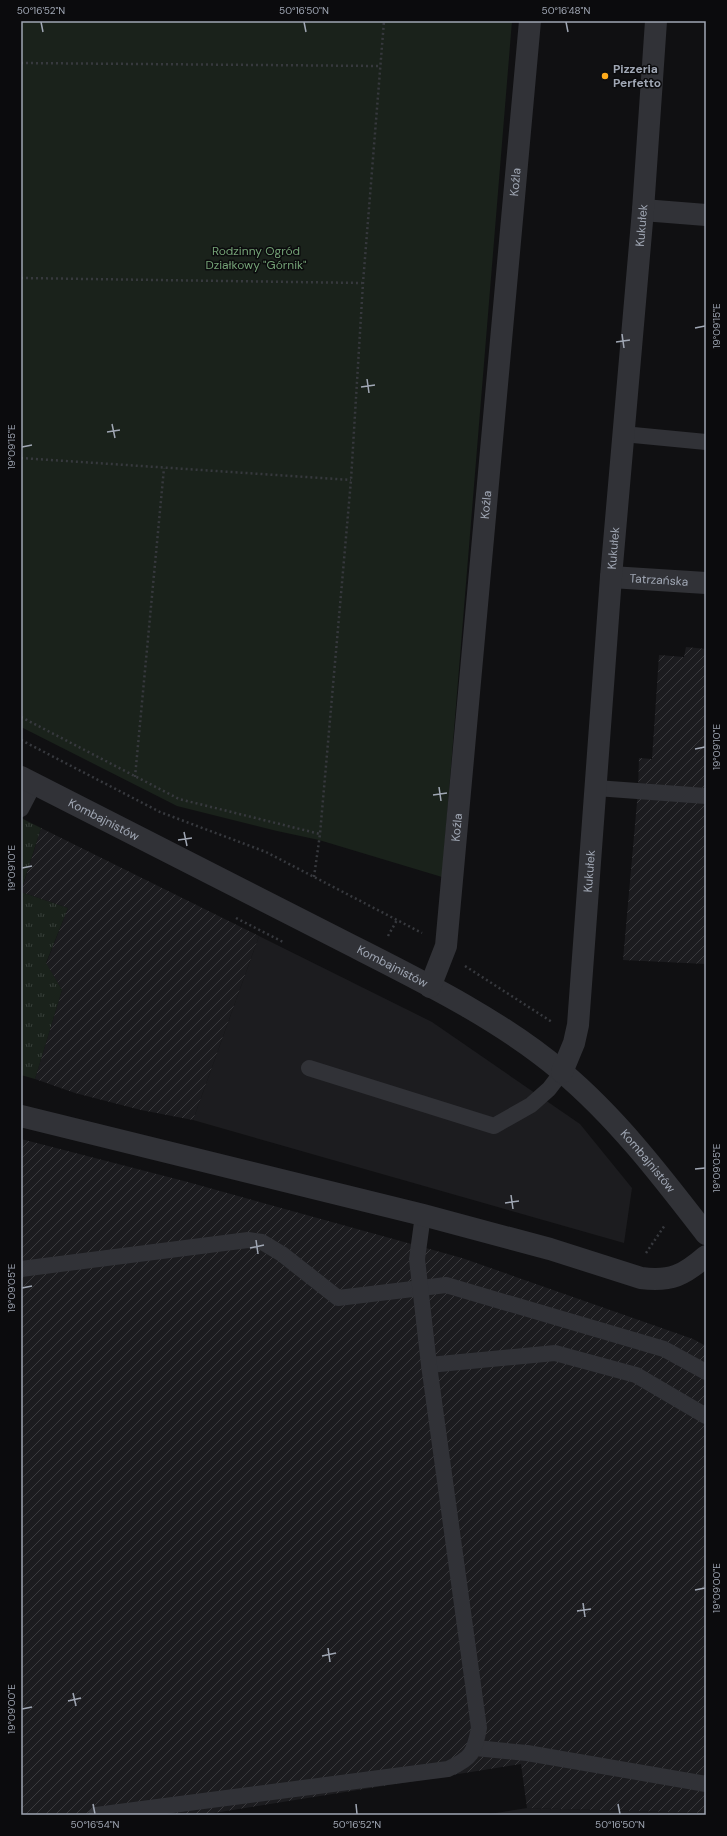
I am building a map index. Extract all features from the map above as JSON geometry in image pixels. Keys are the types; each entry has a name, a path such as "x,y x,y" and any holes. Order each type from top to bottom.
{"street":[{"name":"Koźla","path":"430,987 446,946 530,21"},
{"name":"Kukułek","path":"562,1072 574,1043 578,1025 611,577 643,210 656,21"},
{"path":"643,210 706,215"},
{"name":"Tatrzańska","path":"611,577 706,583"},
{"name":"Kombajnistów","path":"27,781 430,987 517,1038 562,1072 624,1132 706,1234"},
{"path":"21,1116 423,1215 550,1249 641,1278 657,1280 676,1277 706,1256"}],"lane":[{"path":"623,434 706,442"},
{"path":"21,810 27,781"},
{"path":"596,788 706,796"},
{"path":"308,1068 494,1126 531,1105 548,1089 562,1072"},
{"path":"96,1815 448,1769 464,1761 475,1748 479,1728 429,1365 417,1259 423,1215"},
{"path":"21,1269 248,1240 262,1242 282,1254 338,1298 446,1286 465,1290 664,1349 706,1372"},
{"path":"429,1365 555,1354 636,1375 706,1416"},
{"path":"475,1748 527,1753 706,1784"}],"path":[{"path":"314,877 320,834 351,480 362,283 384,21"},
{"path":"21,63 380,66"},
{"path":"21,278 362,283"},
{"path":"21,458 351,480"},
{"path":"135,777 164,468"},
{"path":"21,717 179,799 320,834"},
{"path":"21,740 160,812 255,847 397,920"},
{"path":"638,1251 646,1253 666,1226 662,1220"}],"shaded area":[{"path":"686,647 706,649 706,964 623,960 638,791 639,758 652,759 659,655 684,657"},
{"path":"41,828 259,936 193,1120 141,1110 75,1093 35,1079 62,990 46,964 68,908 21,892"},
{"path":"259,936 432,1022 580,1124 632,1188 624,1243 193,1120"},
{"path":"21,1139 184,1181 462,1258 693,1339 706,1346 706,1813 527,1808 521,1764 201,1815 21,1815"},
{"path":"527,1808 706,1813 706,1815 483,1815"}],"green space":[{"name":"Rodzinny Ogród Działkowy \"Górnik\"","path":"21,21 512,21 442,877 319,840 177,806 21,727"},
{"path":"21,818 41,828 21,891"},
{"path":"21,892 68,908 46,963 62,990 35,1079 21,1075"}],"place":[{"name":"Pizzeria Perfetto","path":"605,76"}]}
